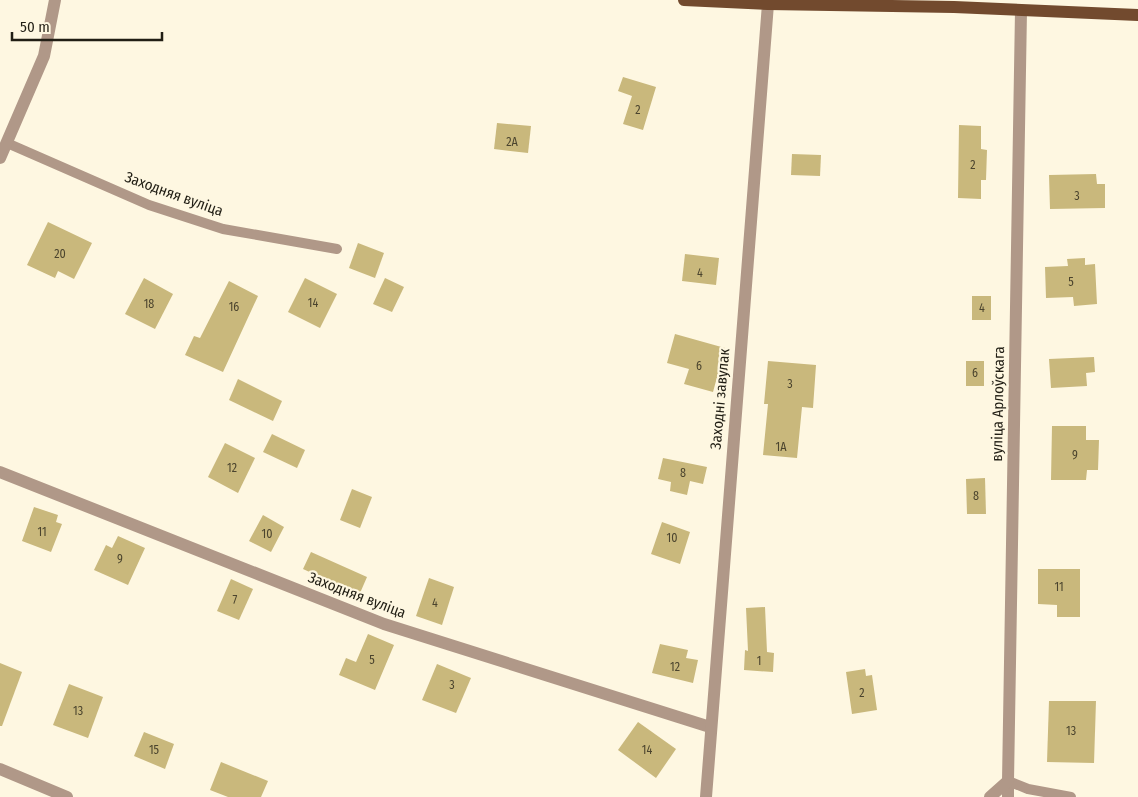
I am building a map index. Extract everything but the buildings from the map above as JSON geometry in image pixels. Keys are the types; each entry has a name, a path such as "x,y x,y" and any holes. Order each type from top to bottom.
{"main road":[{"path":"684,0 768,4 954,7 1138,15"}],"street":[{"path":"0,158 44,56 55,0"},
{"name":"Заходні завулак","path":"706,797 710,726 768,4"},
{"name":"вуліца Арлоўскага","path":"1008,797 1021,11"},
{"name":"Заходняя вуліца","path":"0,472 384,624 710,726"},
{"path":"0,769 67,797"},
{"path":"990,797 1008,781"}],"lane":[{"name":"Заходняя вуліца","path":"7,143 149,205 214,226 337,249"},
{"path":"1008,781 1028,789 1071,797"}]}
